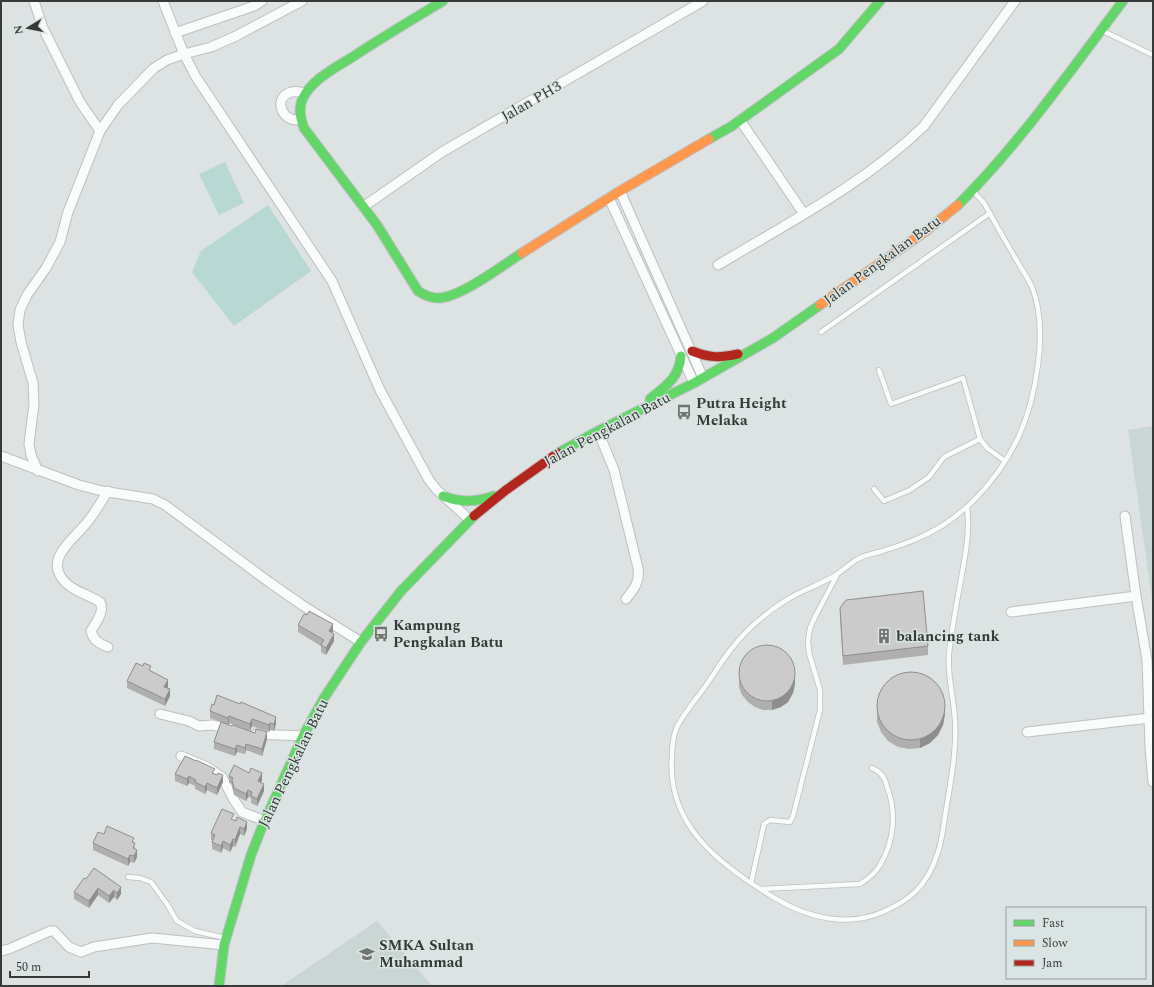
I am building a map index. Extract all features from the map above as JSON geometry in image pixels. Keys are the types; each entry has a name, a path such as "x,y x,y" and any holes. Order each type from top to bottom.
{"main road":[{"path":"443,1 328,72 311,86 303,98 300,108 301,120 304,128 377,225 418,291 428,298 436,299 459,293 620,191 740,120 839,49 880,1"},
{"name":"Jalan Pengkalan Batu","path":"219,986 225,942 249,862 265,821 303,736 324,698 361,642 401,591 470,520 506,490 541,464 562,450 598,430 694,383 773,338 926,231 956,207 982,181 1046,103 1123,1"},
{"path":"692,351 705,357 716,359 752,351"},
{"path":"631,414 673,380 681,365 681,356"},
{"path":"444,496 455,500 471,502 486,499 506,490"}],"street":[{"path":"34,1 43,28 80,102 100,130"},
{"path":"163,1 184,54 196,77 332,281 380,390 429,480 470,520"},
{"path":"38,471 31,455 29,444 34,404 33,383 21,342 18,325 20,310 27,295 46,268 60,242 68,212 100,130 118,106 154,68 167,60 211,47 234,37 302,1"},
{"name":"Jalan PH3","path":"363,207 442,152 703,1"},
{"path":"718,265 830,198 872,169 911,138 924,126 1015,1"},
{"path":"175,33 256,3"},
{"path":"301,120 291,119 283,112 281,104 283,97 288,93 296,91 306,93"},
{"path":"740,120 804,214"},
{"path":"620,191 703,378"},
{"path":"609,198 694,383"},
{"path":"658,306 669,301"},
{"path":"671,334 681,329"},
{"path":"598,430 614,470 638,568 638,581 626,599"},
{"path":"1,456 79,485 108,492 153,499 165,505 269,582 302,605 361,642"},
{"path":"108,492 84,527 74,536 60,555 57,564 60,577 66,583 100,602 102,607 101,612 91,631 96,642 108,647"},
{"path":"1125,516 1136,596 1147,660 1150,747 1153,782"},
{"path":"1011,612 1136,596"},
{"path":"160,714 189,721 199,726 212,725 239,731"},
{"path":"1027,732 1150,718"},
{"path":"250,733 274,736 303,736"},
{"path":"181,756 206,767 222,777 242,812 265,821"},
{"path":"1,951 50,931 54,931 69,947 81,952 94,947 152,938 225,942"}],"lane":[{"path":"1101,30 1153,55"},
{"path":"967,507 968,530 948,658 956,738 948,802 939,851 930,871 916,891 901,903 883,912 862,919 840,920 816,917 794,910 751,883 714,856 684,819 672,788 670,770 673,742 678,726 731,649 746,632 786,600 837,575 860,557 899,546 920,538 943,525 967,507 993,480 1019,436 1028,411 1041,341 1038,305 1032,286 990,213 973,190"},
{"path":"820,332 990,213"},
{"path":"879,370 891,404 963,378 980,439 987,448 1005,461"},
{"path":"874,489 884,501 910,490 929,477 944,457 980,439"},
{"path":"751,883 764,824 770,820 790,822 793,816 820,710 820,690 809,653 808,641 810,628 837,575"},
{"path":"760,889 860,884 869,879 880,866 888,850 894,811 891,796 886,783 880,772 872,768"},
{"path":"128,877 140,878 151,882 177,921 195,931 225,942"}],"shaded area":[{"path":"1153,426 1153,606 1128,430"},
{"name":"SMKA Sultan Muhammad","path":"377,921 432,986 281,986"}],"green space":[{"path":"225,162 244,203 219,215 199,174"},
{"path":"268,205 311,271 234,326 192,272 201,251"}],"building":[{"name":"balancing tank","path":"923,591 928,646 843,656 840,608 846,600"},
{"path":"309,611 333,624 329,631 334,634 326,648 321,645 324,640 298,625 304,614 307,615"},
{"path":"761,645 773,645 787,653 795,667 793,684 787,693 773,701 761,701 751,696 744,689 739,679 739,667 744,657 751,650"},
{"path":"136,663 143,666 144,663 151,666 149,670 168,680 164,687 170,689 165,699 127,681"},
{"path":"911,672 924,675 935,682 942,693 945,706 942,719 935,730 924,737 911,740 898,737 887,730 880,719 877,706 880,693 887,682 898,675"},
{"path":"217,695 240,704 241,702 276,717 274,724 270,723 269,725 252,719 250,724 210,711 212,704 214,705"},
{"path":"221,722 255,733 256,729 267,732 262,749 246,744 245,748 237,745 235,749 214,742"},
{"path":"185,756 215,769 212,773 223,775 217,788 207,783 205,787 195,782 196,780 189,776 187,779 175,774"},
{"path":"234,765 249,773 251,768 262,773 258,781 264,784 257,799 251,796 252,792 248,790 246,794 234,788 233,778 229,776"},
{"path":"222,809 234,814 231,819 236,821 237,817 247,822 244,829 240,827 235,840 233,839 230,845 223,841 221,846 212,842 215,835 211,833"},
{"path":"107,826 134,838 132,842 135,843 133,848 137,850 134,856 130,855 128,859 93,843 98,832 104,834"},
{"path":"94,868 121,887 117,893 114,890 109,896 98,888 89,901 74,892 84,878 86,879"}],"traffic: fast":[{"path":"443,1 333,69 312,85 307,91 300,106 300,113 304,128 377,225 418,291 430,297 438,298 447,297 458,293 522,253"},
{"path":"709,139 732,126 839,49 880,1"},
{"path":"958,205 1003,157 1064,80 1123,1"},
{"path":"558,453 598,431 694,383 773,338 820,305"},
{"path":"650,399 675,376 680,364 681,356"},
{"path":"443,496 462,501 481,500 494,496"},
{"path":"219,986 224,945 251,855 303,736 324,698 361,642 401,591 474,516"}],"traffic: slow":[{"path":"522,253 620,191 709,139"},
{"path":"820,305 926,231 958,205"}],"traffic: jam":[{"path":"692,351 715,357 738,354"},
{"path":"474,516 506,490 558,453"}],"place":[{"name":"Putra Height Melaka","path":"684,412"},
{"name":"Kampung Pengkalan Batu","path":"381,634"},
{"name":"balancing tank","path":"884,636"},
{"name":"SMKA Sultan Muhammad","path":"367,954"}]}
